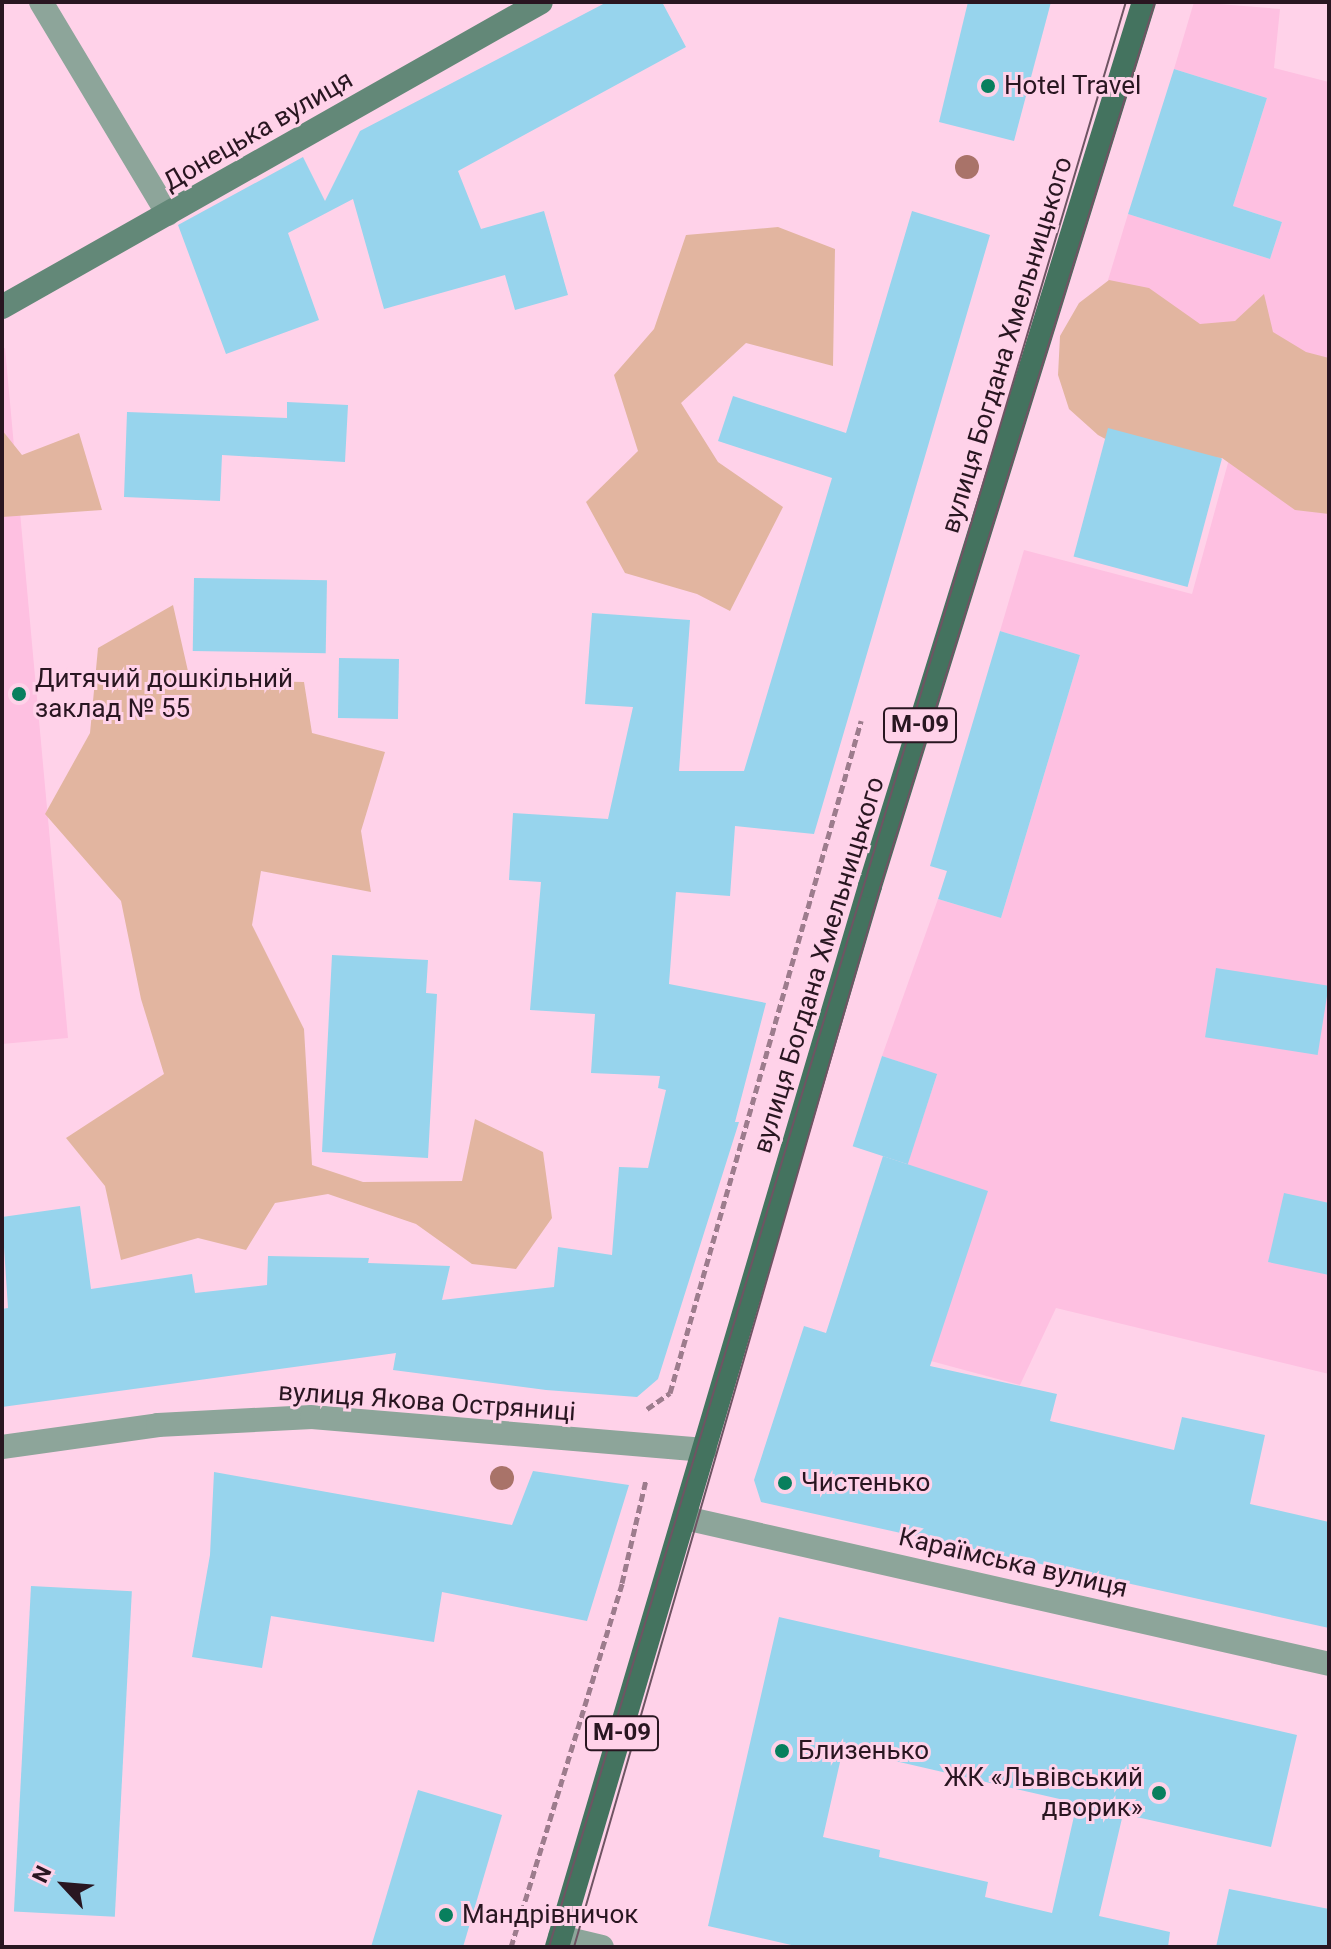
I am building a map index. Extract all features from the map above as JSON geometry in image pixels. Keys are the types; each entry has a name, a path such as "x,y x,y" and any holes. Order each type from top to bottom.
{"main road":[{"name":"вулиця Богдана Хмельницького","path":"559,1942 875,871 1141,2"}],"street":[{"path":"41,2 168,214"},
{"name":"Донецька вулиця","path":"2,307 541,2"},
{"name":"вулиця Якова Остряниці","path":"2,1447 158,1425 312,1417 705,1450"},
{"name":"Караїмська вулиця","path":"685,1518 1329,1664"},
{"path":"559,1942 602,1947"}],"path":[{"path":"640,1414 670,1393 861,721"},
{"path":"511,1947 622,1583 647,1481 638,1474"}],"shaded area":[{"path":"1194,2 1280,9 1274,68 1329,82 1329,1374 1056,1308 1020,1385 827,1333 870,1195 882,1198 907,1164 937,1075 882,1056 938,899 1001,918 1080,655 1000,631 1024,550 1192,594 1231,452 1069,409 1128,214 1270,259 1282,222 1233,206 1267,98 1174,69"},
{"path":"778,227 835,249 833,366 746,343 681,403 718,462 783,507 730,611 697,594 625,573 586,502 638,451 614,375 654,329 686,235"},
{"path":"1109,280 1149,288 1200,324 1235,321 1264,294 1273,332 1306,352 1329,358 1329,514 1295,510 1222,458 1133,454 1098,435 1069,409 1058,375 1060,336 1079,303"},
{"name":"Дитячий дошкільний заклад № 55","path":"5,348 68,1038 2,1044 2,349"},
{"path":"2,430 22,455 79,433 102,510 2,517"},
{"path":"173,605 190,680 304,682 312,733 385,752 361,831 371,892 261,871 252,925 304,1029 312,1165 363,1182 462,1181 475,1119 543,1152 552,1218 516,1269 472,1264 416,1224 328,1194 275,1203 246,1250 198,1238 121,1260 105,1186 66,1138 164,1074 141,999 121,901 45,814 90,733 98,648"}],"building":[{"path":"607,2 662,2 686,47 458,171 481,229 544,211 568,295 515,310 505,275 384,309 353,199 288,233 319,320 226,354 178,225 303,157 325,201 360,131"},
{"path":"968,2 1051,2 1014,141 939,122"},
{"path":"1174,69 1267,98 1233,206 1282,222 1270,259 1128,214"},
{"path":"912,211 990,235 814,834 735,826 730,896 676,892 669,984 766,1003 735,1122 739,1122 658,1379 637,1397 546,1390 393,1370 396,1353 2,1407 2,1309 8,1308 2,1217 80,1206 91,1289 192,1274 195,1293 267,1285 268,1256 369,1258 368,1263 450,1266 442,1300 554,1287 558,1247 612,1255 619,1167 648,1168 666,1090 658,1088 660,1076 591,1073 595,1014 530,1010 541,882 509,880 513,813 608,819 633,707 585,704 592,613 690,620 679,771 744,771 832,478 718,441 733,396 846,433"},
{"path":"287,402 348,405 345,462 222,455 220,501 124,497 127,412 287,418"},
{"path":"1108,428 1222,459 1188,587 1074,556"},
{"path":"194,578 327,580 326,653 193,651"},
{"path":"1000,631 1080,655 1001,918 938,899 947,871 930,866"},
{"path":"339,658 399,659 398,719 338,718"},
{"path":"332,955 428,960 426,993 437,994 428,1158 322,1152"},
{"path":"1216,968 1329,986 1318,1055 1205,1037"},
{"path":"882,1056 937,1074 908,1164 853,1146"},
{"path":"883,1156 988,1191 930,1366 1057,1394 1050,1421 1174,1450 1182,1417 1265,1435 1250,1504 1329,1522 1329,1628 761,1502 754,1480 804,1326 826,1333"},
{"path":"1284,1193 1329,1203 1329,1275 1268,1262"},
{"path":"533,1471 629,1485 587,1621 442,1592 434,1642 271,1616 262,1668 192,1657 210,1555 214,1472 512,1525"},
{"path":"31,1586 132,1591 115,1917 14,1912"},
{"name":"ЖК «Львівський дворик»","path":"779,1617 1297,1735 1271,1847 1123,1814 1099,1916 1170,1932 1168,1947 800,1947 708,1926","holes":["843,1749 1077,1803 1052,1913 985,1897 988,1882 879,1857 880,1850 823,1837"]},
{"path":"418,1790 502,1815 463,1947 371,1947"},
{"path":"1229,1889 1329,1909 1329,1947 1216,1947"}],"tram line":[{"path":"549,1947 1126,2"},
{"path":"574,1947 880,888 1155,2"}],"place":[{"name":"Hotel Travel","path":"988,86"},
{"name":"Дитячий дошкільний заклад № 55","path":"19,694"},
{"name":"Чистенько","path":"785,1483"},
{"name":"Близенько","path":"782,1751"},
{"name":"ЖК «Львівський дворик»","path":"1159,1793"},
{"name":"Мандрівничок","path":"446,1915"}]}
